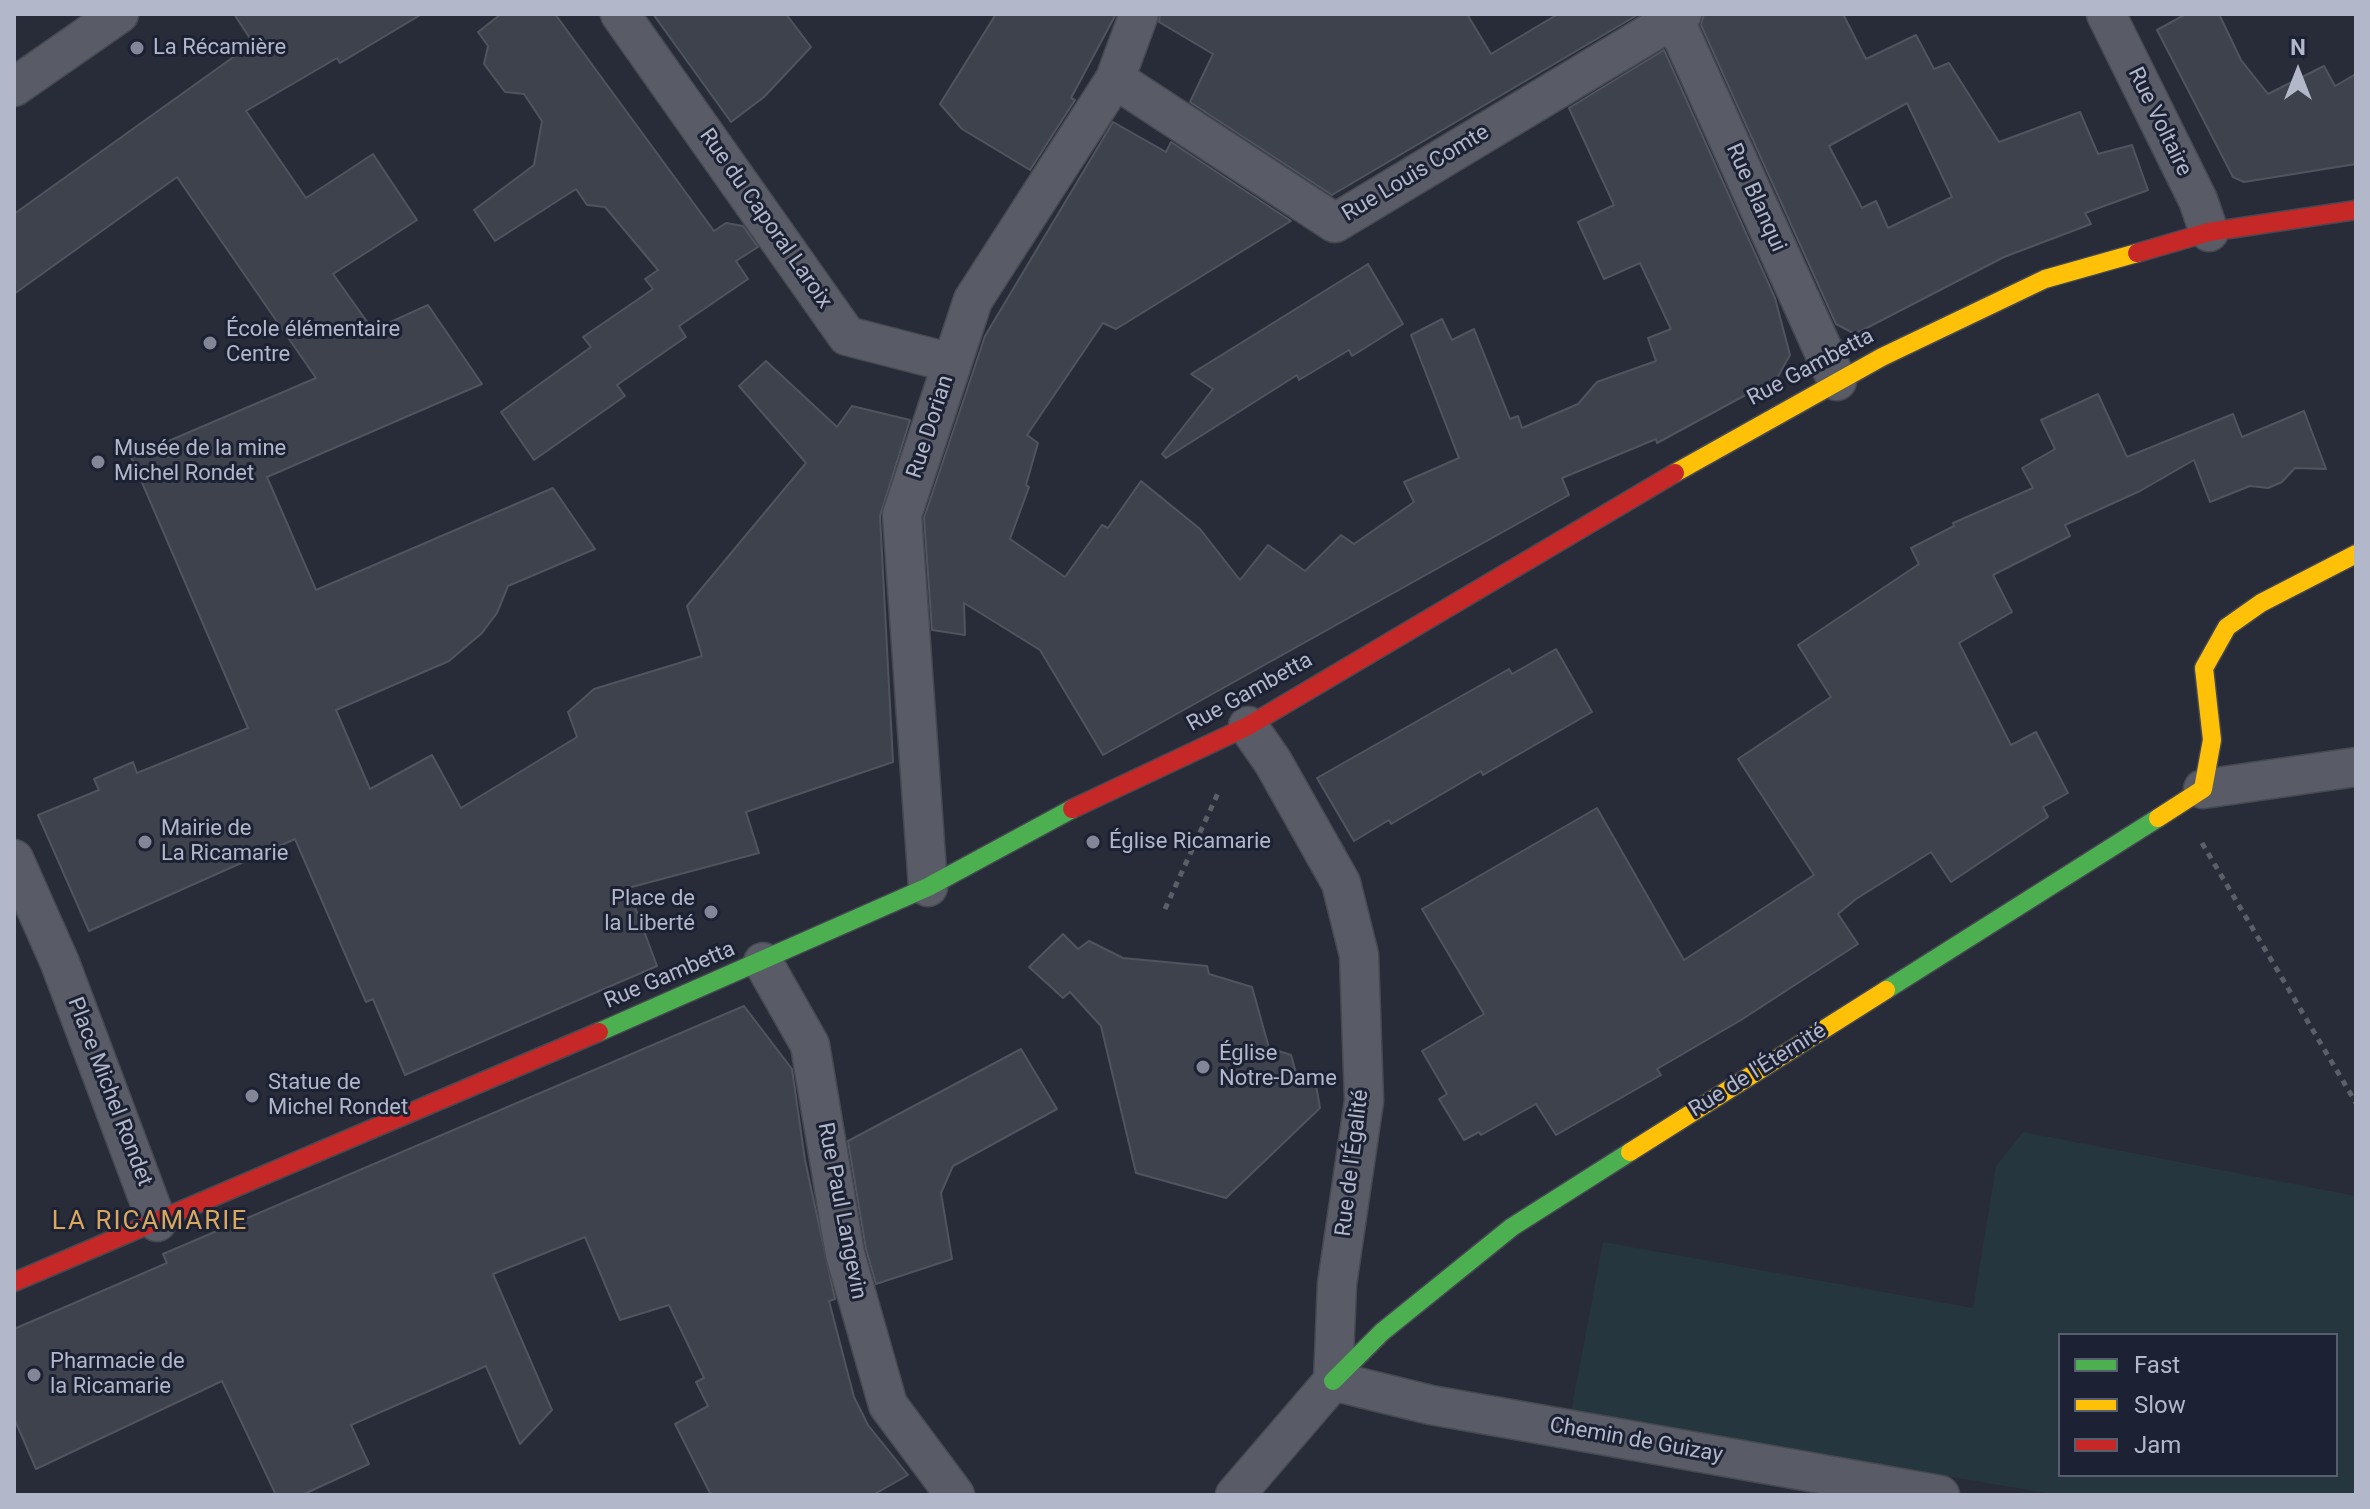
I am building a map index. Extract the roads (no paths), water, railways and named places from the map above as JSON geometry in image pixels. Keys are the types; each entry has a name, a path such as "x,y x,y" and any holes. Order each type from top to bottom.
{"main road":[{"name":"Rue Gambetta","path":"14,1282 763,962 928,887 1076,807 1248,726 1721,444 1837,381 2045,279 2209,232 2356,210"},
{"path":"2191,796 2212,740 2204,668 2227,627 2261,603 2356,554"},
{"name":"Rue de l'Éternité","path":"1333,1381 1382,1332 1512,1227 2191,796"}],"street":[{"path":"14,87 119,14"},
{"name":"Rue du Caporal Laroix","path":"620,14 847,336 952,363"},
{"name":"Rue Dorian","path":"928,887 902,515 973,300 1115,79 1139,14"},
{"name":"Rue Voltaire","path":"2106,14 2198,200 2209,232"},
{"name":"Rue Louis Comte","path":"1115,79 1335,223 1676,15"},
{"name":"Rue Blanqui","path":"1676,15 1837,381"},
{"name":"Rue de l'Égalité","path":"1248,726 1273,762 1341,883 1359,955 1364,1101 1337,1284 1333,1381"},
{"name":"Rue de l'Éternité","path":"2191,796 2356,767"},
{"name":"Place Michel Rondet","path":"14,859 60,963 157,1222"},
{"name":"Rue Paul Langevin","path":"763,962 810,1045 845,1254 888,1405 955,1495"},
{"path":"1235,1495 1333,1381"},
{"name":"Chemin de Guizay","path":"1333,1381 1431,1405 1940,1495"}],"place":[{"name":"La Récamière","path":"137,48"},
{"name":"École élémentaire Centre","path":"210,343"},
{"name":"Musée de la mine Michel Rondet","path":"98,462"},
{"name":"Mairie de La Ricamarie","path":"145,842"},
{"name":"Église Ricamarie","path":"1093,842"},
{"name":"Place de la Liberté","path":"711,912"},
{"name":"Église Notre-Dame","path":"1203,1067"},
{"name":"Statue de Michel Rondet","path":"252,1096"},
{"name":"Pharmacie de la Ricamarie","path":"34,1375"}],"district":[{"name":"LA RICAMARIE","path":"150,1222"}]}
